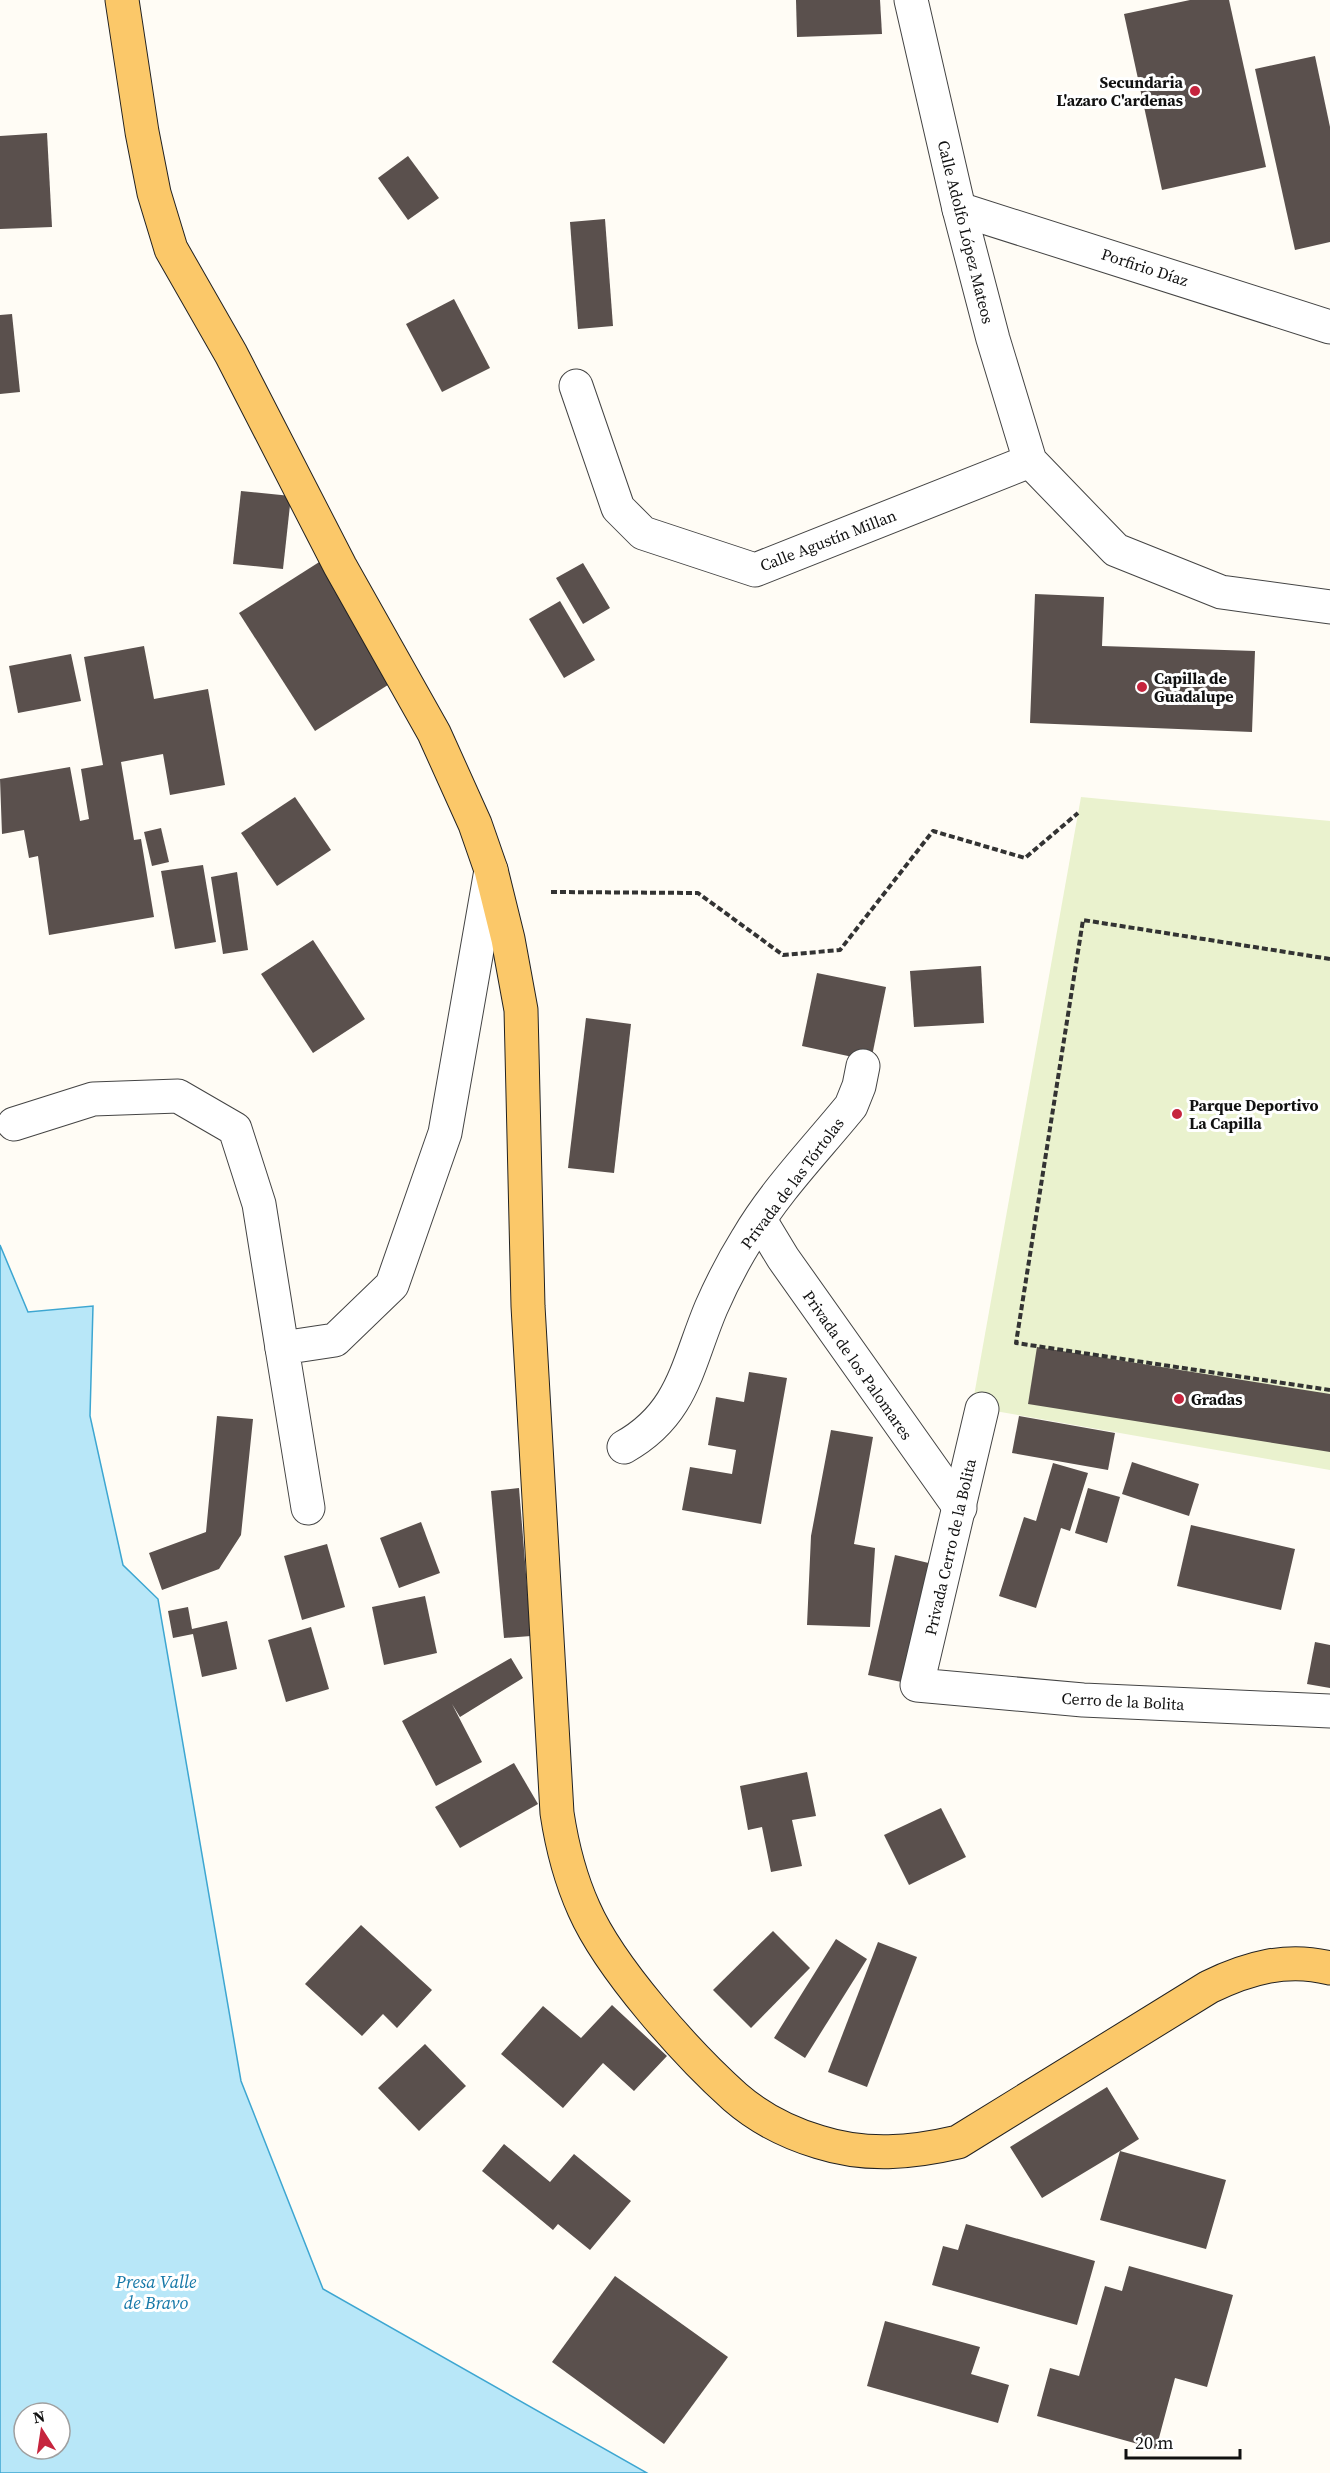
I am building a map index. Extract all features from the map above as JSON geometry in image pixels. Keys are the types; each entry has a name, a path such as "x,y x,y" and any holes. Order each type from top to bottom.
{"main road":[{"path":"122,0 142,132 154,193 171,249 231,354 340,566 434,733 463,796 491,870 508,939 521,1010 528,1306 557,1813 562,1848 584,1911 618,1964 668,2028 735,2097 761,2116 789,2131 818,2142 849,2150 885,2153 922,2150 958,2142 1209,1987 1237,1974 1266,1965 1297,1964 1330,1968"}],"street":[{"name":"Calle Adolfo López Mateos","path":"911,0 959,209 993,339 1036,468"},
{"name":"Porfirio Díaz","path":"959,209 1330,327"},
{"name":"Calle Agustín Millan","path":"576,386 618,508 643,533 755,570 1036,468"},
{"path":"1036,468 1116,550 1221,592 1330,607"},
{"path":"282,1348 335,1340 392,1285 446,1133 491,870"},
{"name":"Privada de las Tórtolas","path":"624,1447 643,1436 660,1422 674,1403 712,1307 747,1238 851,1106 859,1086 863,1066"},
{"path":"14,1124 93,1099 178,1095 235,1129 259,1204 308,1508"},
{"name":"Privada de los Palomares","path":"760,1220 783,1258 960,1508"},
{"name":"Privada Cerro de la Bolita","path":"917,1685 982,1409"},
{"name":"Cerro de la Bolita","path":"917,1685 1083,1700 1330,1711"}],"path":[{"path":"551,892 698,893 783,955 840,950 933,831 1025,858 1078,813"},
{"path":"1330,958 1083,920 1016,1343 1330,1390"}],"green space":[{"name":"Parque Deportivo La Capilla","path":"1081,797 1330,821 1330,1470 972,1407"}],"water":[{"name":"Presa Valle de Bravo","path":"0,1245 28,1312 93,1306 90,1416 123,1565 158,1599 241,2081 323,2289 647,2473 0,2473"}],"building":[{"path":"796,0 880,0 882,34 797,37"},
{"name":"Secundaria L'azaro C'ardenas","path":"1190,0 1229,0 1266,167 1162,190 1124,14"},
{"path":"1315,56 1330,127 1330,242 1295,250 1255,69"},
{"path":"47,133 52,227 0,229 0,136"},
{"path":"408,156 439,198 408,220 378,178"},
{"path":"605,219 613,326 578,329 570,222"},
{"path":"454,299 490,368 442,392 406,324"},
{"path":"12,314 20,392 0,394 0,315"},
{"path":"241,491 291,496 283,569 233,564"},
{"path":"324,559 399,678 315,731 239,613"},
{"path":"583,563 610,608 583,624 556,578"},
{"name":"Capilla de Guadalupe","path":"1035,594 1104,597 1102,646 1255,651 1252,732 1030,723"},
{"path":"560,601 595,660 564,678 529,619"},
{"path":"144,646 154,699 208,689 225,785 170,795 163,754 121,762 134,840 141,839 154,917 49,935 38,856 29,858 24,830 2,834 0,779 70,767 80,821 89,819 81,769 103,765 84,657"},
{"path":"71,654 81,701 18,713 9,666"},
{"path":"295,797 331,850 277,886 241,833"},
{"path":"161,828 169,862 152,866 144,832"},
{"path":"203,865 216,942 175,949 161,871"},
{"path":"237,872 248,950 223,954 211,877"},
{"path":"313,940 365,1019 313,1053 261,974"},
{"path":"981,966 984,1023 914,1027 910,971"},
{"path":"817,973 886,987 871,1061 802,1046"},
{"path":"586,1018 631,1024 614,1173 568,1168"},
{"name":"Gradas","path":"1037,1347 1330,1394 1330,1452 1028,1404"},
{"path":"749,1372 787,1378 761,1524 682,1510 690,1467 732,1474 736,1450 708,1445 716,1397 744,1402"},
{"path":"217,1416 253,1419 241,1535 219,1569 162,1590 149,1553 206,1532"},
{"path":"1019,1416 1115,1433 1108,1470 1012,1453"},
{"path":"831,1430 873,1437 854,1544 875,1548 870,1627 807,1625 811,1536"},
{"path":"1132,1462 1199,1484 1189,1516 1122,1494"},
{"path":"1053,1463 1088,1473 1070,1531 1061,1528 1036,1608 999,1596 1024,1517 1036,1521"},
{"path":"519,1488 531,1636 504,1638 491,1491"},
{"path":"1088,1488 1120,1497 1107,1543 1075,1533"},
{"path":"421,1522 440,1573 399,1588 380,1538"},
{"path":"1191,1525 1295,1549 1281,1610 1177,1586"},
{"path":"327,1544 345,1607 302,1620 284,1556"},
{"path":"895,1555 937,1565 911,1684 868,1675"},
{"path":"425,1596 437,1653 384,1665 372,1607"},
{"path":"188,1607 192,1629 227,1621 237,1669 202,1677 193,1634 173,1638 168,1611"},
{"path":"311,1627 329,1689 286,1702 268,1640"},
{"path":"1315,1642 1330,1645 1330,1688 1307,1684"},
{"path":"511,1658 523,1678 460,1717 452,1704 482,1762 436,1786 402,1721"},
{"path":"514,1763 538,1804 460,1848 435,1807"},
{"path":"807,1772 816,1816 792,1820 802,1866 771,1872 762,1827 748,1830 740,1786"},
{"path":"941,1808 966,1857 909,1885 884,1835"},
{"path":"361,1925 432,1990 397,2028 383,2014 362,2036 305,1984"},
{"path":"773,1931 810,1968 751,2028 713,1990"},
{"path":"836,1939 867,1959 805,2058 774,2038"},
{"path":"878,1942 917,1957 867,2087 828,2072"},
{"path":"612,2005 667,2056 634,2091 603,2063 563,2108 501,2054 543,2006 581,2038"},
{"path":"425,2044 466,2086 419,2131 378,2088"},
{"path":"1107,2087 1139,2139 1042,2198 1010,2147"},
{"path":"504,2144 550,2182 574,2154 631,2201 590,2250 558,2224 553,2230 482,2171"},
{"path":"1120,2151 1226,2180 1206,2249 1100,2220"},
{"path":"966,2224 1095,2261 1077,2325 932,2285 943,2246 958,2250"},
{"path":"1129,2266 1233,2295 1207,2387 1175,2378 1156,2449 1037,2416 1050,2368 1079,2376 1105,2286 1122,2291"},
{"path":"615,2276 728,2357 664,2444 552,2362"},
{"path":"885,2321 980,2347 971,2374 1009,2385 998,2423 867,2386"}],"place":[{"name":"Secundaria L'azaro C'ardenas","path":"1195,91"},
{"name":"Capilla de Guadalupe","path":"1142,687"},
{"name":"Parque Deportivo La Capilla","path":"1177,1114"},
{"name":"Gradas","path":"1179,1399"}]}
